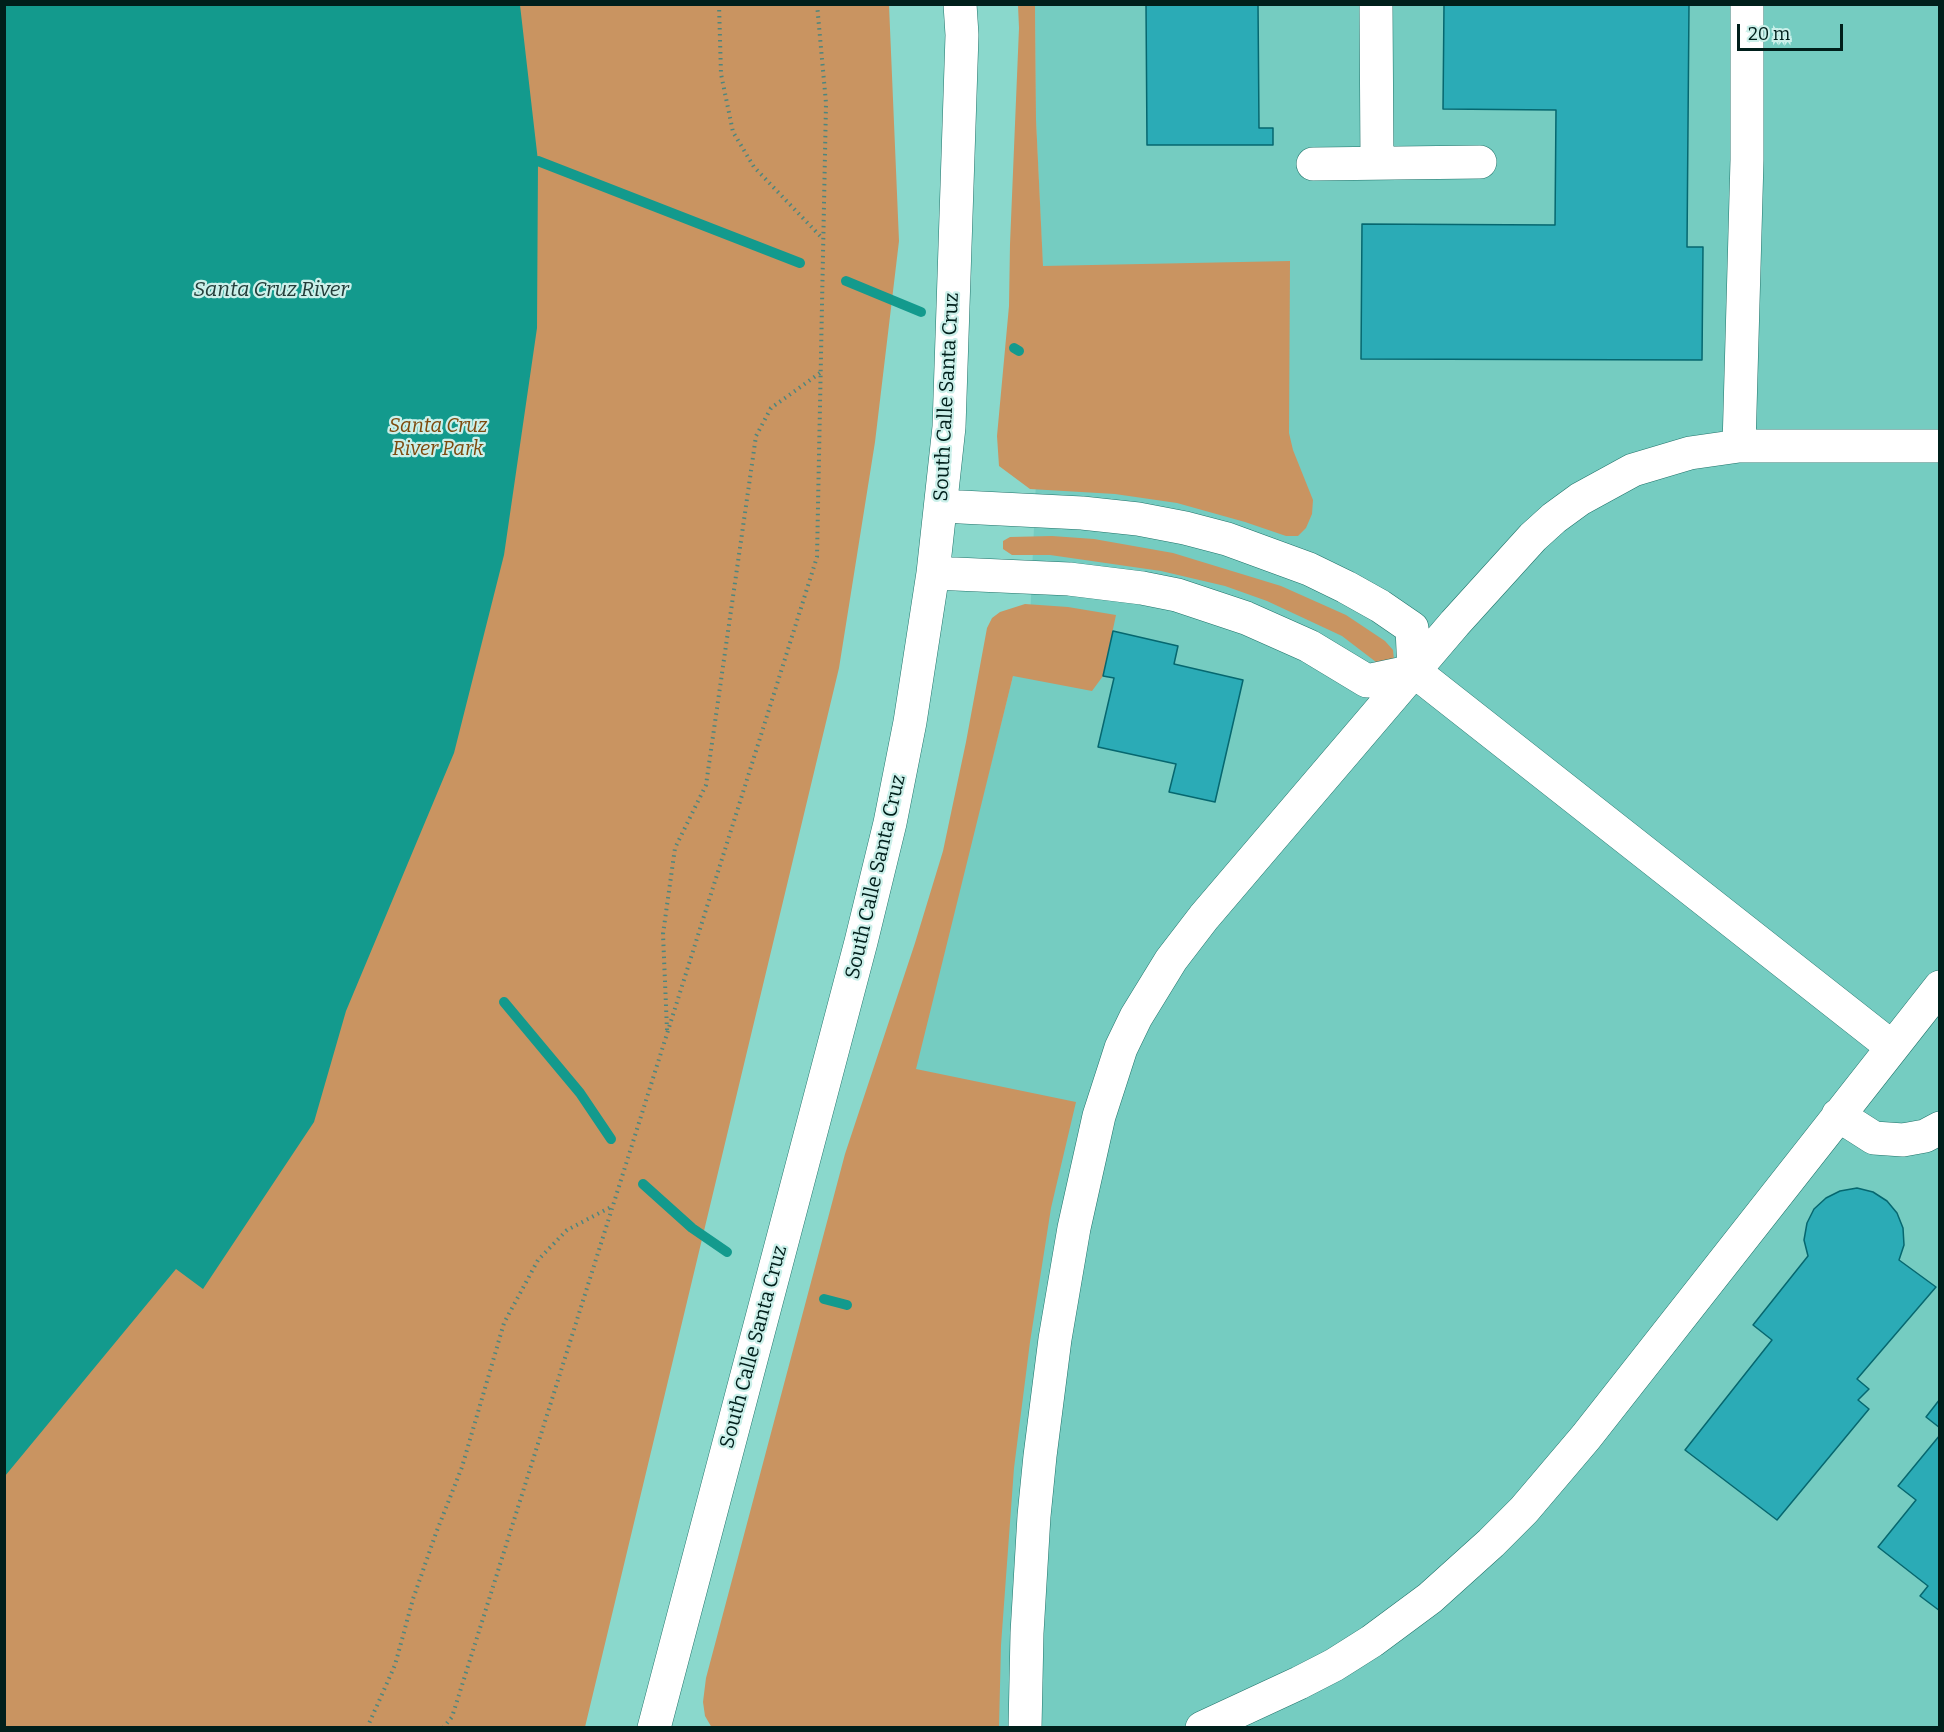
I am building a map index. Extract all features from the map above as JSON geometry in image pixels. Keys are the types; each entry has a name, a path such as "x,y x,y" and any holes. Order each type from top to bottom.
{"street":[{"name":"South Calle Santa Cruz","path":"654,1728 875,886 910,722 933,573 949,427 962,35 960,4"},
{"path":"1376,4 1377,164"},
{"path":"1739,446 1747,160 1748,4"},
{"path":"1314,164 1480,162"},
{"path":"1025,1728 1027,1633 1034,1516 1050,1373 1085,1173 1108,1084 1121,1048 1141,1008 1171,960 1204,917 1485,589 1533,537 1580,499 1624,474 1655,462 1698,451 1739,446 1940,446"},
{"path":"941,506 1082,513 1138,519 1185,528 1227,539 1269,554 1346,586 1412,628 1414,671 1892,1047"},
{"path":"933,573 1069,579 1177,595 1255,621 1310,646 1367,681 1414,671"},
{"path":"1202,1728 1299,1683 1372,1641 1430,1598 1524,1510 1586,1437 1940,987"},
{"path":"1838,1115 1874,1138 1903,1140 1924,1136 1940,1128"}],"path":[{"path":"719,4 721,74 733,132 754,167 823,239"},
{"path":"443,1728 452,1717 817,557 826,103 817,4"},
{"path":"667,1033 663,934 675,848 706,784 756,436 771,408 821,372"},
{"path":"366,1728 395,1665 417,1588 462,1467 504,1323 538,1260 567,1230 613,1206"}],"shaded area":[{"path":"1035,5 1939,5 1939,1727 749,1728 1013,676 1030,620 1044,294 1036,119"}],"green space":[{"name":"Santa Cruz River Park","path":"5,5 889,5 899,241 875,442 839,668 585,1727 5,1728"},
{"path":"1018,5 1035,5 1036,119 1043,266 1290,261 1289,433 1293,450 1313,500 1312,514 1306,528 1298,536 1286,536 1177,503 1115,494 1030,489 999,466 997,436 1009,306"},
{"path":"1052,536 1094,539 1173,553 1281,586 1346,615 1385,641 1393,650 1394,660 1388,664 1376,662 1342,636 1267,601 1225,586 1161,571 1050,555 1012,555 1003,549 1003,541 1010,537"},
{"path":"1025,604 1068,607 1116,615 1103,676 1092,691 1013,676 916,1069 1076,1102 1051,1208 1030,1342 1014,1468 1001,1645 999,1727 712,1728 705,1716 703,1702 706,1678 845,1154 943,851 987,628 992,618 1000,612"}],"water":[{"name":"Santa Cruz River","path":"5,4 520,5 538,161 537,328 504,555 454,753 346,1011 314,1122 203,1289 176,1269 5,1476"}],"building":[{"path":"1146,4 1258,4 1259,128 1273,128 1273,145 1147,145"},
{"path":"1444,4 1689,4 1687,247 1703,247 1702,360 1361,359 1362,224 1555,225 1556,110 1443,109"},
{"path":"1113,631 1178,646 1174,664 1243,680 1215,802 1169,792 1176,764 1098,747 1114,678 1103,676"},
{"path":"1857,1188 1873,1192 1887,1201 1897,1213 1903,1228 1904,1245 1899,1260 1936,1287 1857,1379 1869,1389 1858,1400 1869,1409 1777,1520 1685,1450 1772,1340 1753,1325 1808,1256 1804,1240 1807,1223 1814,1209 1826,1198 1840,1191"},
{"path":"1940,1399 1940,1428 1926,1417"},
{"path":"1940,1435 1940,1611 1920,1596 1928,1586 1878,1547 1916,1500 1898,1486"}],"waterway":[{"path":"538,161 800,263"},
{"path":"846,281 921,312"},
{"path":"1014,348 1019,351"},
{"path":"504,1002 580,1093 611,1139"},
{"path":"643,1184 692,1228 727,1252"},
{"path":"824,1299 847,1305"}]}
